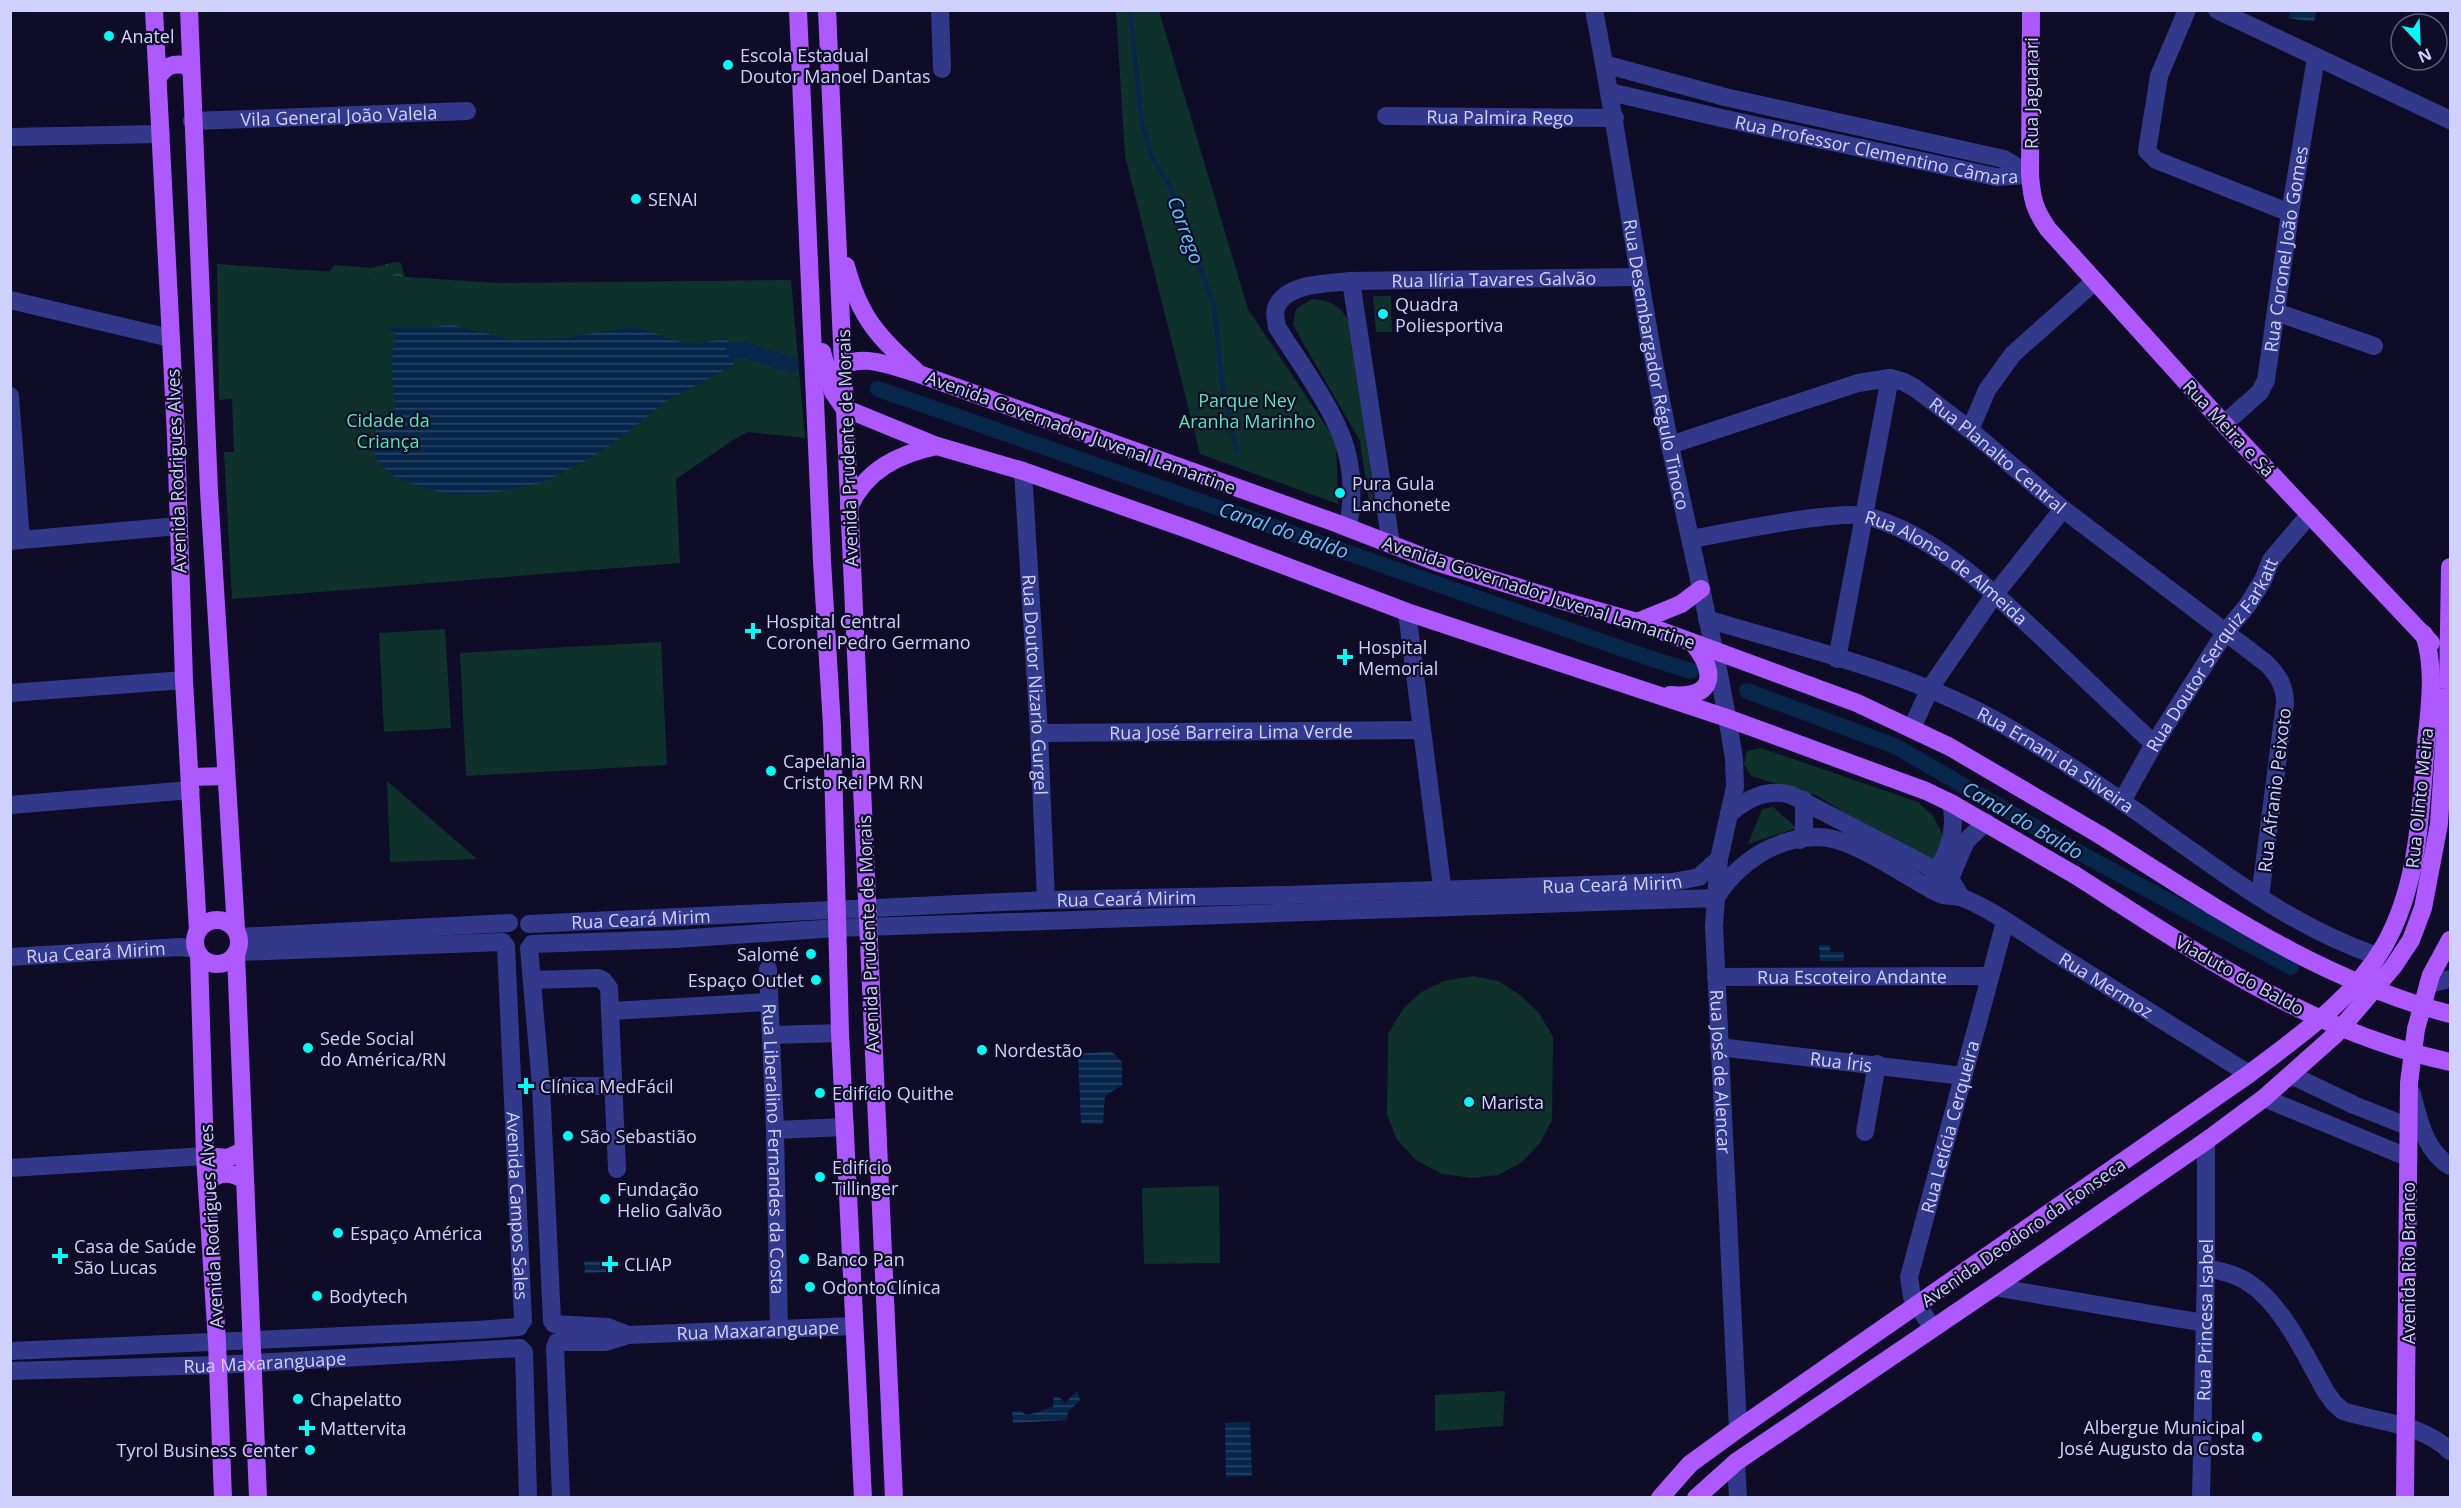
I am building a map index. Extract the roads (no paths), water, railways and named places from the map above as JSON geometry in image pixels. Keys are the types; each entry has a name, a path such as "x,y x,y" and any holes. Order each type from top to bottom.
{"main road":[{"name":"Avenida Rodrigues Alves","path":"154,10 184,680 191,783 193,944 218,1342 223,1497"},
{"name":"Avenida Rodrigues Alves","path":"189,10 191,71 202,120 193,142 209,491 237,943 244,1180 258,1497"},
{"name":"Avenida Prudente de Morais","path":"798,10 832,726 840,1033 863,1497"},
{"name":"Avenida Prudente de Morais","path":"827,10 879,1212 894,1497"},
{"name":"Rua Jaguarari","path":"2030,175 2031,10"},
{"path":"158,77 166,66 177,64 186,65 191,71"},
{"path":"161,139 170,151 178,153 187,149 193,142"},
{"name":"Rua Meira e Sá","path":"2030,175 2032,200 2038,215 2048,229 2224,424 2424,634 2449,666"},
{"path":"837,226 850,283 861,309 880,337 919,374"},
{"path":"811,288 829,380 833,392 844,408 937,446 1023,471 1407,612 1727,718 1926,791 1986,822"},
{"path":"169,306 176,314 190,317 200,308"},
{"name":"Avenida Governador Juvenal Lamartine","path":"843,364 863,360 919,374 1497,582 1637,622 1857,703 1912,728 1982,765 2100,835 2231,918 2304,960 2388,994 2451,1014"},
{"path":"816,423 820,397 829,380 843,364"},
{"path":"848,509 862,484 882,466 906,454 937,446"},
{"path":"177,494 194,485 209,491"},
{"name":"Rua Olinto Meira","path":"2393,967 2411,940 2423,908 2439,824 2448,742 2451,567"},
{"path":"1637,622 1681,604 1701,589"},
{"name":"Rua Olinto Meira","path":"2377,956 2397,920 2414,862 2421,812 2431,664 2424,634"},
{"path":"1650,692 1691,695 1706,685 1709,674 1708,665 1691,641"},
{"path":"832,726 842,731 848,740 863,802"},
{"path":"191,783 226,776"},
{"name":"Viaduto do Baldo","path":"1986,822 2075,875 2236,978 2290,1006 2359,1035 2403,1050 2451,1062"},
{"path":"216,920 224,921 237,943 224,964 217,965 210,964 193,944 203,926 216,920"},
{"name":"Avenida Rio Branco","path":"2405,1497 2409,1083 2416,1029 2431,977 2451,940"},
{"name":"Avenida Deodoro da Fonseca","path":"1660,1497 1690,1464 1738,1429 2249,1074 2312,1026 2349,990 2377,956"},
{"name":"Avenida Deodoro da Fonseca","path":"1696,1497 1736,1462 2206,1141 2264,1098 2336,1034 2393,967"},
{"path":"205,1156 228,1158 243,1151"},
{"path":"207,1182 225,1173 235,1174 244,1180"},
{"path":"849,1213 879,1212"},
{"path":"2040,1221 2056,1244"},
{"path":"1812,1377 1821,1378 1827,1382 1829,1388 1824,1402"},
{"path":"860,1435 890,1433"}],"street":[{"path":"940,10 942,69"},
{"name":"Rua Desembargador Régulo Tinoco","path":"1594,10 1615,118 1638,277 1670,445 1727,718"},
{"path":"2187,10 2159,76 2147,151 2156,160 2289,213"},
{"path":"2217,10 2451,120"},
{"name":"Rua Coronel João Gomes","path":"2224,424 2260,392 2266,380 2289,213 2316,58"},
{"name":"Rua Professor Clementino Câmara","path":"1605,64 1725,97 2004,159 2030,175"},
{"name":"Rua Professor Clementino Câmara","path":"1610,92 1996,177 2030,175"},
{"path":"1721,118 1725,97"},
{"name":"Vila General João Valela","path":"202,120 467,111"},
{"name":"Rua Palmira Rego","path":"1386,116 1615,118"},
{"path":"1892,154 1896,135"},
{"path":"10,137 161,139"},
{"name":"Rua Ilíria Tavares Galvão","path":"1348,528 1351,481 1345,444 1333,418 1277,327 1275,310 1281,298 1293,290 1351,281 1638,277"},
{"path":"1351,281 1390,544"},
{"path":"1970,430 1987,390 2013,354 2095,281"},
{"path":"10,300 170,338"},
{"path":"2276,312 2374,346"},
{"path":"1670,445 1858,383 1890,378 1866,516 1837,659"},
{"name":"Rua Planalto Central","path":"1890,378 1915,388 1970,430 2063,509 2266,663 2282,683"},
{"path":"10,396 16,540 178,526"},
{"name":"Rua Doutor Nizario Gurgel","path":"1023,471 1040,733 1046,900"},
{"path":"1912,728 1930,688 1995,594 2063,509"},
{"name":"Rua Doutor Serquiz Farkatt","path":"2122,801 2154,744 2226,631 2247,606 2263,580 2271,560 2310,514"},
{"name":"Rua Alonso de Almeida","path":"1691,539 1781,522 1841,515 1866,516 1929,544 1960,565 1995,594 2154,744"},
{"path":"1407,612 1444,898"},
{"name":"Rua Ernani da Silveira","path":"1707,620 1930,688 2010,729 2122,801 2207,863 2301,923 2347,946 2377,956"},
{"path":"10,693 184,680"},
{"name":"Rua Afranio Peixoto","path":"2260,897 2282,736 2285,691 2282,683"},
{"name":"Rua José de Alencar","path":"1727,718 1736,774 1719,859 1715,898 1716,977 1738,1429"},
{"name":"Rua José Barreira Lima Verde","path":"1040,733 1422,730"},
{"path":"2427,740 2448,742"},
{"path":"10,805 191,783"},
{"path":"1729,814 1748,800 1770,792 1781,792 1804,800 1940,883"},
{"path":"1800,840 1804,830 1804,800"},
{"path":"1940,883 1954,833 1951,802"},
{"path":"1940,883 1966,841 1986,822"},
{"path":"1715,898 1734,872 1746,862 1772,848 1818,837 1834,840 1940,883"},
{"name":"Rua Ceará Mirim","path":"530,946 837,928 1444,898 1685,881 1705,873 1719,859"},
{"name":"Rua Mermoz","path":"1940,883 2005,921 2249,1074"},
{"name":"Rua Ceará Mirim","path":"529,924 1046,900 1715,898"},
{"path":"519,920 529,924 534,934 530,946 514,951 505,944 237,943 509,923 519,920"},
{"name":"Rua Letícia Cerqueira","path":"1932,1327 1910,1292 1909,1277 1988,976 2005,921"},
{"path":"505,944 503,932 509,923"},
{"name":"Rua Ceará Mirim","path":"10,957 193,944"},
{"name":"Avenida Campos Sales","path":"505,944 520,1324"},
{"name":"Avenida Campos Sales","path":"530,946 541,1086 555,1333 561,1497"},
{"path":"2431,977 2451,956"},
{"name":"Rua Liberalino Fernandes da Costa","path":"768,969 775,1130 779,1330"},
{"name":"Rua Escoteiro Andante","path":"1716,977 1988,976"},
{"path":"2431,977 2451,978"},
{"path":"532,980 603,980 609,988 617,1169"},
{"path":"611,1011 769,1002"},
{"path":"771,1035 840,1033"},
{"name":"Rua Íris","path":"1719,1047 1963,1076"},
{"path":"1865,1132 1877,1064"},
{"path":"2291,1075 2354,1105 2407,1126"},
{"path":"2409,1083 2424,1136 2433,1151 2451,1166"},
{"path":"541,1086 612,1086"},
{"path":"2264,1098 2407,1157"},
{"path":"2341,1130 2354,1105"},
{"path":"775,1130 845,1127"},
{"name":"Rua Princesa Isabel","path":"2200,1497 2206,1268 2206,1141"},
{"path":"10,1168 205,1156"},
{"path":"2206,1268 2235,1275 2248,1282 2270,1302 2326,1392 2343,1411 2407,1426 2428,1435 2451,1451"},
{"path":"1994,1287 2204,1323"},
{"path":"522,1350 530,1355 544,1356 555,1333 541,1315 528,1317 520,1324 516,1335 522,1350 528,1497"},
{"name":"Rua Maxaranguape","path":"10,1351 218,1342 520,1324"},
{"name":"Rua Maxaranguape","path":"555,1333 607,1327 628,1335 854,1326"},
{"name":"Rua Maxaranguape","path":"10,1371 218,1365 522,1350"},
{"path":"1736,1462 1738,1497"}],"water":[{"path":"2290,10 2317,11 2314,22 2288,18"},
{"path":"449,324 511,340 562,338 625,328 642,329 684,343 698,344 725,338 734,350 734,365 668,400 611,445 542,483 486,494 453,495 427,489 395,477 378,462 372,447 378,422 396,408 392,361 397,334 390,333 391,327 437,327"},
{"path":"1819,945 1830,945 1830,952 1844,952 1843,961 1820,961"},
{"path":"1111,1051 1122,1062 1122,1085 1105,1096 1103,1124 1081,1124 1078,1054"},
{"path":"584,1261 612,1261 613,1272 585,1273"},
{"path":"1077,1391 1080,1400 1068,1412 1067,1420 1013,1423 1012,1411 1021,1411 1026,1415 1036,1413 1053,1407 1054,1397 1059,1397 1065,1403"},
{"path":"1250,1422 1252,1476 1226,1477 1225,1423"}],"waterway":[{"name":"Corrego","path":"1130,10 1142,124 1153,160 1170,186 1214,306 1223,390 1237,452"},
{"name":"Canal do Baldo","path":"734,350 745,350 791,365"},
{"name":"Canal do Baldo","path":"878,389 1691,671"},
{"name":"Canal do Baldo","path":"1747,691 1895,746 2080,853 2291,967"}],"place":[{"name":"Anatel","path":"109,36"},
{"name":"Escola Estadual Doutor Manoel Dantas","path":"728,65"},
{"name":"SENAI","path":"636,199"},
{"name":"Quadra Poliesportiva","path":"1383,314"},
{"name":"Pura Gula Lanchonete","path":"1340,493"},
{"name":"Hospital Central Coronel Pedro Germano","path":"753,631"},
{"name":"Hospital Memorial","path":"1345,657"},
{"name":"Capelania Cristo Rei PM RN","path":"771,771"},
{"name":"Salomé","path":"811,954"},
{"name":"Espaço Outlet","path":"816,980"},
{"name":"Sede Social do América/RN","path":"308,1048"},
{"name":"Nordestão","path":"982,1050"},
{"name":"Clínica MedFácil","path":"526,1086"},
{"name":"Edifício Quithe","path":"820,1093"},
{"name":"Marista","path":"1469,1102"},
{"name":"São Sebastião","path":"568,1136"},
{"name":"Edifício Tillinger","path":"820,1177"},
{"name":"Fundação Helio Galvão","path":"605,1199"},
{"name":"Espaço América","path":"338,1233"},
{"name":"Casa de Saúde São Lucas","path":"60,1256"},
{"name":"Banco Pan","path":"804,1259"},
{"name":"CLIAP","path":"610,1264"},
{"name":"OdontoClínica","path":"810,1287"},
{"name":"Bodytech","path":"317,1296"},
{"name":"Chapelatto","path":"298,1399"},
{"name":"Mattervita","path":"307,1428"},
{"name":"Albergue Municipal José Augusto da Costa","path":"2257,1437"},
{"name":"Tyrol Business Center","path":"310,1450"}],"park label":[{"name":"Parque Ney Aranha Marinho","path":"1247,410"},
{"name":"Cidade da Criança","path":"388,430"}]}
